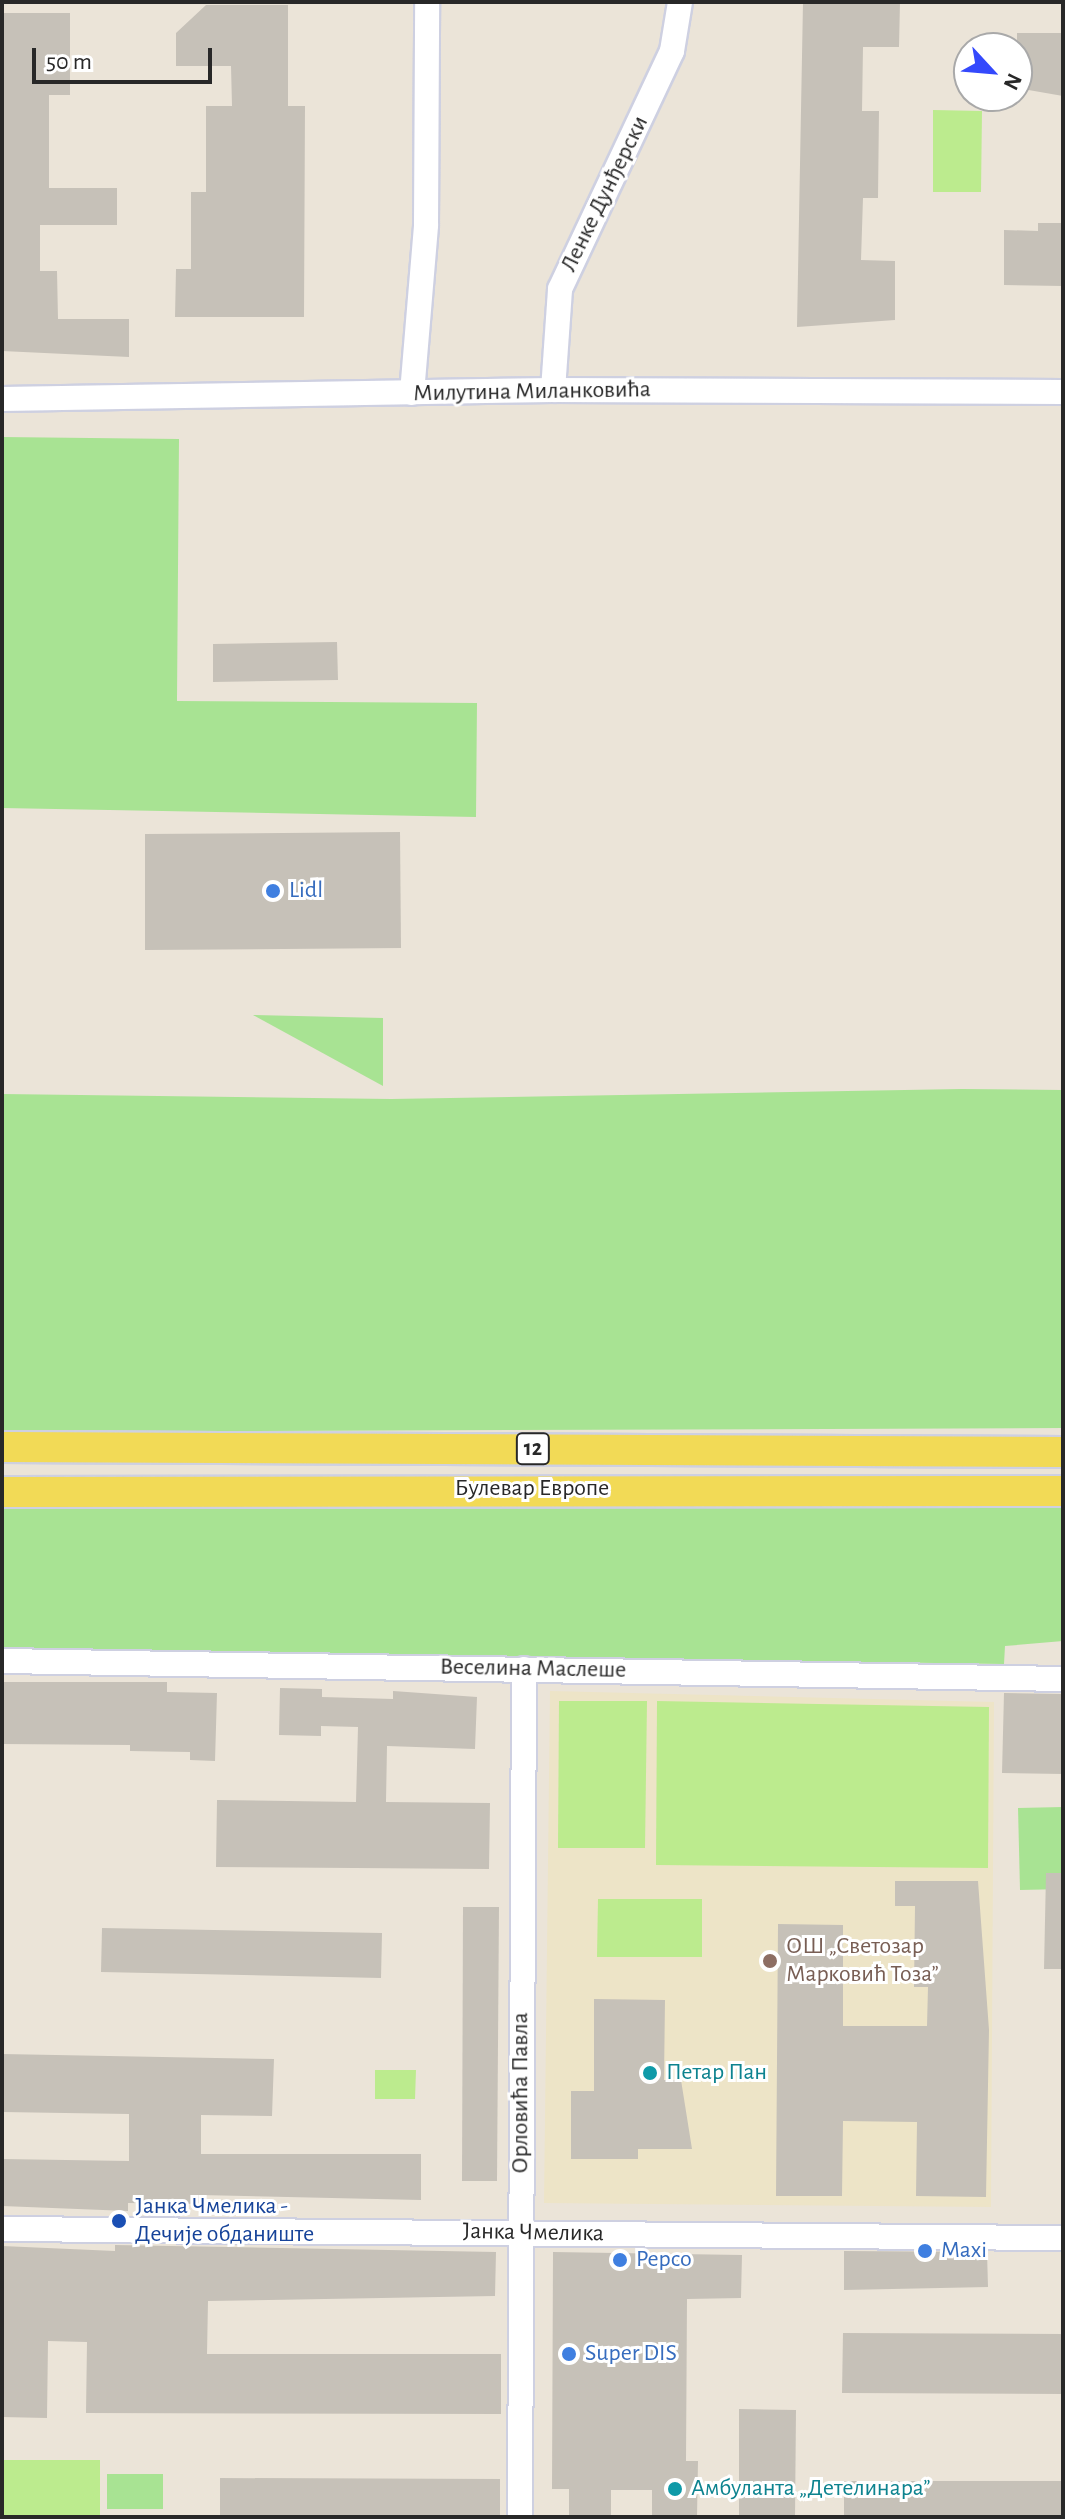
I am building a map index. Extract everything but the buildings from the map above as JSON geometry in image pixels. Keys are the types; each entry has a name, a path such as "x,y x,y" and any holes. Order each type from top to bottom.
{"main road":[{"name":"Булевар Европе","path":"2,1447 1063,1452"},
{"name":"Булевар Европе","path":"2,1492 1063,1491"}],"street":[{"path":"412,393 426,225 427,2"},
{"name":"Ленке Дунђерски","path":"553,390 560,289 584,226 672,51 680,2"},
{"name":"Милутина Миланковића","path":"2,399 553,390 1063,392"},
{"name":"Веселина Маслеше","path":"2,1661 1063,1679"},
{"name":"Орловића Павла","path":"520,2517 524,1669"},
{"name":"Јанка Чмелика","path":"2,2229 1063,2238"}],"shaded area":[{"name":"ОШ „Светозар Марковић Тоза”","path":"550,1691 994,1702 991,2207 544,2203"}],"green space":[{"path":"933,110 982,112 981,192 933,192"},
{"path":"2,437 179,439 177,701 477,703 476,817 2,808"},
{"path":"253,1015 383,1018 383,1086"},
{"path":"1063,1090 1063,1428 2,1432 2,1094 391,1099"},
{"path":"1063,1503 1063,1641 1005,1646 1004,1664 2,1650 2,1508"},
{"path":"559,1701 647,1701 645,1848 558,1848"},
{"path":"657,1701 989,1707 988,1868 656,1865"},
{"path":"1063,1807 1063,1889 1020,1890 1018,1808"},
{"path":"598,1899 702,1899 702,1957 597,1957"},
{"path":"375,2070 416,2070 415,2099 375,2099"},
{"path":"2,2460 100,2460 100,2517 2,2517"},
{"path":"107,2474 163,2474 163,2509 107,2509"}],"place":[{"name":"Lidl","path":"273,891"},
{"name":"ОШ „Светозар Марковић Тоза”","path":"770,1961"},
{"name":"Петар Пан","path":"650,2073"},
{"name":"Јанка Чмелика - Дечије обданиште","path":"119,2221"},
{"name":"Maxi","path":"925,2251"},
{"name":"Pepco","path":"620,2260"},
{"name":"Super DIS","path":"569,2354"},
{"name":"Амбуланта „Детелинара”","path":"675,2489"}]}
